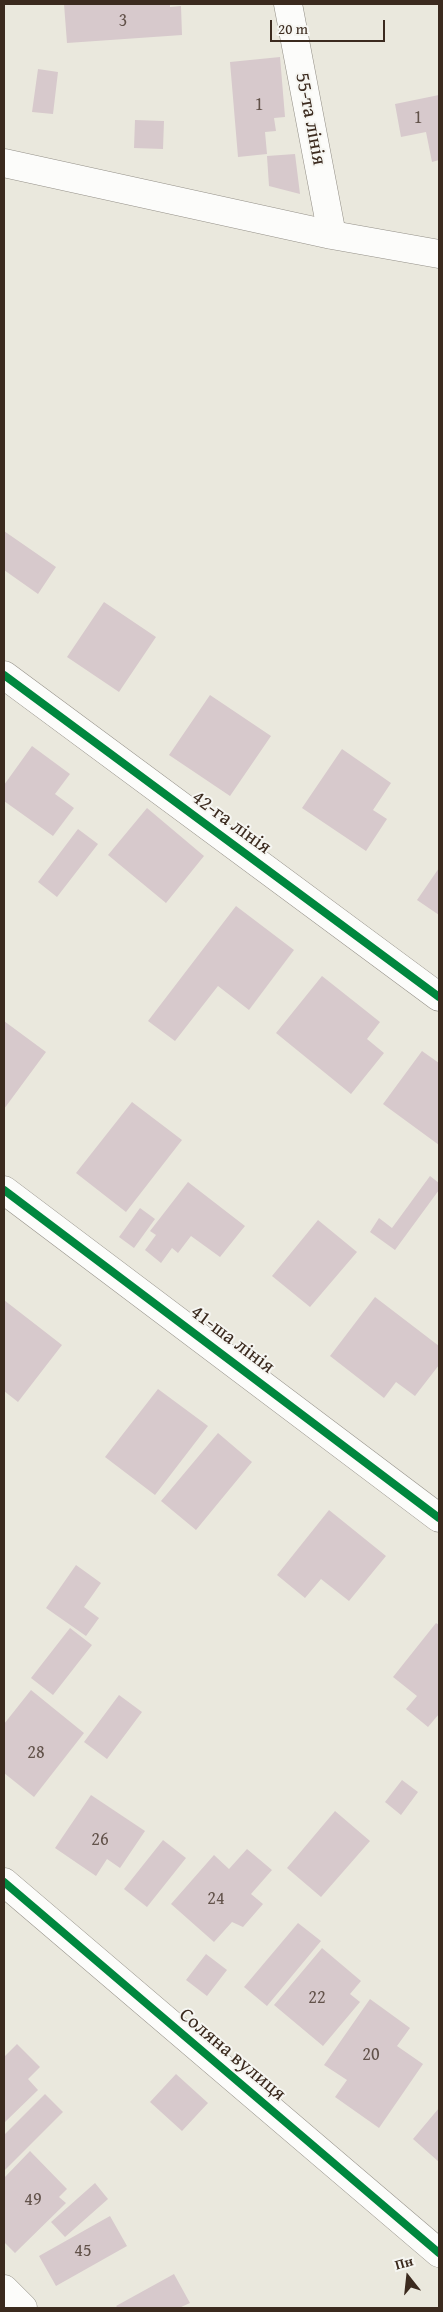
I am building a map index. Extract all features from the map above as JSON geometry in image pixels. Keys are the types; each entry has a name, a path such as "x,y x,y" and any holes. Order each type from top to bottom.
{"street":[{"name":"55-та лінія","path":"288,4 332,235"},
{"path":"4,163 332,235 439,254"},
{"name":"42-га лінія","path":"4,675 439,997"},
{"name":"41-ша лінія","path":"4,1190 439,1518"},
{"name":"Соляна вулиця","path":"4,1882 439,2253"},
{"path":"4,2289 23,2308"}],"building":[{"path":"64,4 170,4 170,7 181,6 182,35 67,43"},
{"path":"280,57 285,117 274,118 276,131 265,132 267,154 238,157 230,62"},
{"path":"38,69 58,72 53,114 32,112"},
{"path":"439,95 439,160 432,162 426,132 401,137 395,104"},
{"path":"135,120 164,121 163,149 134,148"},
{"path":"295,154 300,194 269,186 267,156"},
{"path":"4,531 56,567 38,594 4,570"},
{"path":"104,602 156,637 119,692 67,657"},
{"path":"210,695 271,736 230,796 169,755"},
{"path":"32,746 70,774 55,794 74,808 53,836 4,801 4,785"},
{"path":"342,749 391,783 373,810 387,819 366,851 302,808"},
{"path":"147,808 204,856 166,903 108,855"},
{"path":"78,829 98,844 57,897 38,882"},
{"path":"439,868 439,915 417,900"},
{"path":"236,906 294,950 249,1010 218,986 175,1041 148,1021"},
{"path":"322,976 380,1022 367,1039 384,1053 351,1094 276,1033"},
{"path":"4,1021 46,1052 4,1109"},
{"path":"422,1051 439,1063 439,1145 383,1104"},
{"path":"132,1102 182,1140 126,1212 76,1173"},
{"path":"430,1176 439,1183 439,1190 395,1250 370,1232 379,1218 392,1228"},
{"path":"188,1182 245,1226 220,1257 191,1236 178,1253 172,1248 161,1263 145,1250 156,1235 150,1231"},
{"path":"140,1208 155,1219 134,1248 119,1237"},
{"path":"318,1220 357,1252 310,1307 272,1276"},
{"path":"375,1297 439,1346 439,1365 415,1396 396,1382 384,1398 330,1356"},
{"path":"4,1300 62,1345 18,1402 4,1391"},
{"path":"158,1389 208,1426 155,1495 105,1457"},
{"path":"218,1433 252,1462 196,1530 161,1501"},
{"path":"329,1510 386,1556 349,1601 321,1579 305,1598 277,1575"},
{"path":"76,1565 101,1583 84,1607 99,1618 86,1636 46,1608"},
{"path":"436,1623 439,1625 439,1714 428,1727 406,1709 417,1696 393,1677"},
{"path":"70,1628 92,1645 53,1695 31,1678"},
{"path":"31,1690 84,1733 34,1797 4,1773 4,1724"},
{"path":"119,1695 142,1712 107,1759 84,1742"},
{"path":"402,1780 418,1792 401,1815 385,1802"},
{"path":"91,1795 145,1831 120,1868 107,1859 96,1876 55,1848"},
{"path":"335,1811 370,1841 321,1897 287,1868"},
{"path":"163,1840 186,1858 147,1907 124,1889"},
{"path":"247,1849 272,1870 251,1894 263,1904 243,1927 232,1922 214,1942 171,1904 214,1855 229,1869"},
{"path":"298,1923 321,1941 267,2006 244,1987"},
{"path":"322,1948 361,1981 350,1994 360,2002 323,2046 274,2005"},
{"path":"206,1954 227,1970 207,1996 186,1980"},
{"path":"370,1999 410,2028 397,2046 423,2064 379,2128 335,2097 347,2080 324,2065"},
{"path":"17,2044 40,2067 28,2079 38,2090 4,2123 4,2057"},
{"path":"176,2074 208,2103 182,2131 150,2102"},
{"path":"45,2094 63,2112 5,2170 4,2135"},
{"path":"439,2108 439,2162 413,2139"},
{"path":"30,2151 67,2189 59,2197 66,2203 15,2253 4,2242 4,2178"},
{"path":"95,2183 108,2199 65,2237 51,2222"},
{"path":"110,2216 127,2246 56,2286 39,2256"},
{"path":"174,2274 190,2303 179,2308 118,2308 116,2306"}],"cycle path":[{"path":"4,675 439,997"},
{"path":"4,1190 439,1518"},
{"path":"4,1882 439,2253"}]}
